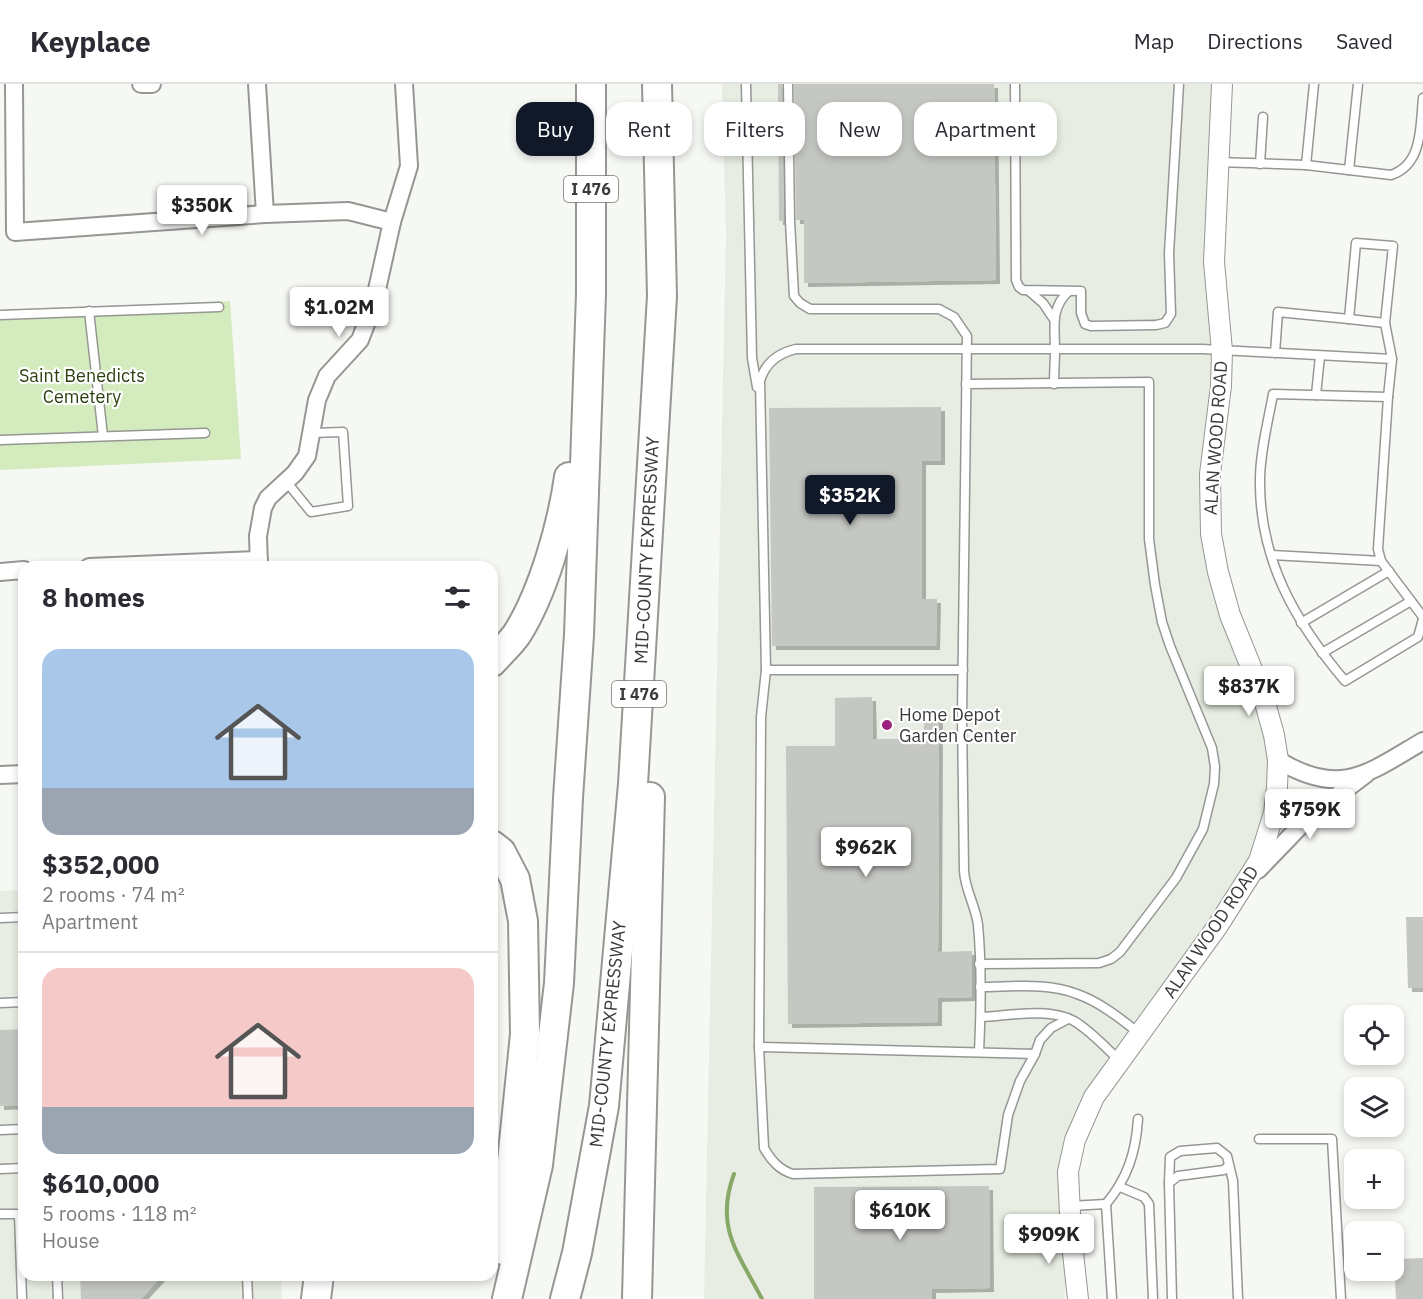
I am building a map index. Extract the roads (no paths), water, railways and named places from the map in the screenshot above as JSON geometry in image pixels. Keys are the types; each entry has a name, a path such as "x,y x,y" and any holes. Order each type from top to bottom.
{"highway":[{"name":"I 476","path":"507,1299 538,1165 559,983 579,634 591,294 591,84"},
{"name":"MID-COUNTY EXPRESSWAY","path":"565,1299 577,1252 604,1106 633,784 662,296 657,84"},
{"path":"498,655 516,635 539,588 564,514 591,294"},
{"path":"637,1299 662,296"},
{"path":"498,850 515,879 523,921 525,1034 498,1299"},
{"path":"316,1299 318,1281"},
{"path":"333,1281 333,1299"}],"street":[{"path":"14,84 15,232 265,214 348,211 392,222"},
{"path":"141,84 152,84"},
{"path":"257,84 265,214"},
{"path":"259,561 258,536 263,508 268,498 295,473 307,456 317,400 327,376 360,340 374,303 392,222 409,166 404,84"},
{"name":"ALAN WOOD ROAD","path":"1078,1299 1071,1234 1068,1172 1075,1140 1094,1097 1217,927 1259,861 1276,796 1278,760 1274,735 1264,699 1230,615 1211,534 1210,474 1221,386 1222,351 1214,262 1222,84"},
{"path":"0,572 18,570"},
{"path":"1240,891 1268,857 1295,830 1334,797 1366,774 1423,741"},
{"path":"1278,760 1298,772 1320,779 1366,774"},
{"path":"0,775 18,774"},
{"path":"1064,1299 1071,1234"}],"lane":[{"path":"746,84 752,358 760,396"},
{"path":"788,84 790,221 794,296 810,309 933,308 943,310 958,321 967,336 963,670 964,871 978,925 981,1017 979,1052"},
{"path":"1015,84 1016,280 1023,290 1081,291 1083,318 1085,324 1091,326 1156,325 1169,320 1171,314 1171,206 1179,84"},
{"path":"1306,165 1314,84"},
{"path":"1349,170 1358,84"},
{"path":"1218,162 1306,165 1391,175 1401,172 1416,158 1423,98"},
{"path":"1260,164 1263,117"},
{"path":"1349,319 1356,243 1393,246 1385,323 1392,359 1378,549 1381,561 1423,618 1418,638 1346,681 1322,653 1286,597 1267,543 1261,513 1260,479 1273,394 1388,397"},
{"path":"1029,291 1043,303 1053,318"},
{"path":"1054,384 1053,318 1062,298 1069,291"},
{"path":"0,315 219,307"},
{"path":"89,312 103,436"},
{"path":"1275,353 1278,312 1385,323"},
{"path":"1068,1019 1052,1028 1040,1040 1020,1081 1013,1099 999,1169 793,1174 771,1160 764,1148 759,1047 761,717 766,670 760,381 767,365 777,357 796,349 1202,349 1392,359"},
{"path":"1316,395 1320,356"},
{"path":"966,384 1149,382 1150,552 1162,622 1212,748 1215,767 1213,792 1203,829 1176,878 1115,957 1099,963 979,964"},
{"path":"285,480 311,512 348,506 343,432 310,433"},
{"path":"0,440 205,433"},
{"path":"1272,555 1381,561"},
{"path":"1301,623 1389,571"},
{"path":"1322,653 1411,601"},
{"path":"766,670 963,670"},
{"path":"0,918 18,917"},
{"path":"980,987 1047,987 1077,993 1106,1009 1140,1034"},
{"path":"0,1003 18,1002"},
{"path":"981,1017 1036,1014 1068,1019 1085,1029 1120,1062"},
{"path":"759,1047 1035,1054"},
{"path":"1070,1206 1106,1204 1120,1187 1136,1144 1138,1119"},
{"path":"0,1130 18,1129"},
{"path":"1259,1139 1332,1139 1341,1299"},
{"path":"1172,1299 1170,1157 1180,1151 1217,1148 1227,1156 1233,1181 1238,1299"},
{"path":"1169,1183 1178,1176 1224,1170 1229,1165"},
{"path":"0,1169 18,1168"},
{"path":"1120,1187 1144,1197 1149,1204 1153,1299"},
{"path":"1106,1204 1112,1299"},
{"path":"0,1214 18,1214"},
{"path":"22,1281 22,1299"},
{"path":"57,1281 58,1299"},
{"path":"247,1281 248,1299"}],"waterway":[{"path":"734,1174 729,1193 728,1225 738,1254 762,1299"}],"place":[{"name":"Home Depot Garden Center","path":"887,725"}],"park label":[{"name":"Saint Benedicts Cemetery","path":"82,386"}]}
